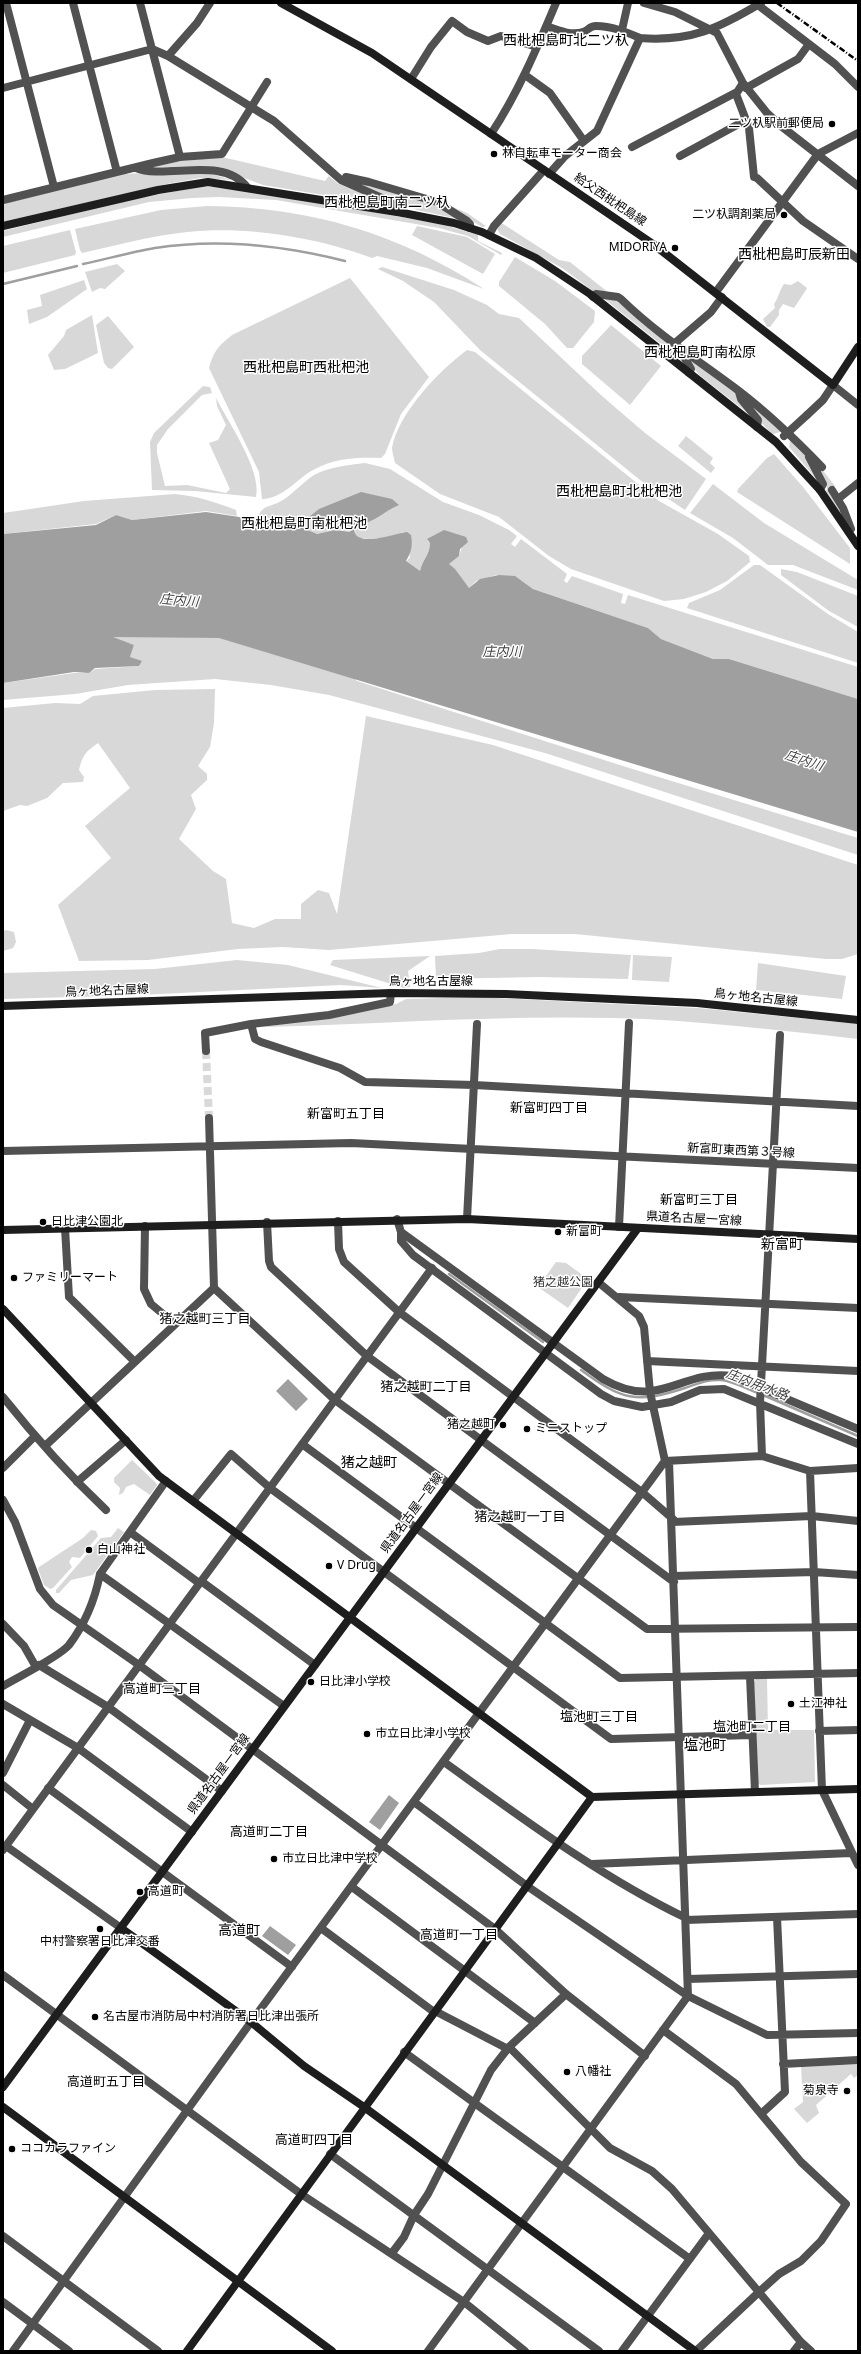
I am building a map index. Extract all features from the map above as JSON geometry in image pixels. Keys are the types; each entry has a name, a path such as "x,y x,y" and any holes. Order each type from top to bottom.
{"street":[{"path":"6,3 54,187"},
{"path":"72,3 117,172"},
{"path":"140,3 180,157"},
{"path":"168,56 197,23 210,3"},
{"name":"給父西枇杷島線","path":"281,3 352,41 411,79 653,244 719,294 833,385"},
{"path":"491,134 506,112 525,74 556,3"},
{"path":"622,30 628,3"},
{"path":"644,3 675,12 712,29 717,33 745,85 781,126 858,186"},
{"path":"546,26 571,33 581,33 596,26 622,30 640,38 678,39 712,29 760,4 836,64 858,87"},
{"path":"411,79 431,47 452,20 467,32 488,41 501,36 537,47"},
{"path":"489,235 494,226 546,172 597,131 640,38"},
{"path":"632,147 737,92 745,85 798,58 809,44"},
{"path":"3,88 152,49 168,56 274,121 343,181 384,199 396,206 403,213"},
{"path":"525,74 550,93 584,141"},
{"path":"3,200 180,157 222,154 267,82"},
{"path":"737,92 746,120 754,177 783,201 803,221 858,259"},
{"path":"680,156 746,120"},
{"path":"677,345 711,312 719,294 783,201 818,154 858,133"},
{"path":"136,168 143,171 191,169 213,171 242,180 247,187"},
{"path":"343,181 346,177 437,202 467,220 470,224 470,228"},
{"path":"3,226 199,182 247,187 403,213 470,228 489,235 547,264 593,296 776,442 820,490 858,546"},
{"path":"593,296 596,294 618,297 677,345 739,391 792,436 822,467"},
{"path":"677,345 691,369 689,373"},
{"path":"776,442 823,400 858,347"},
{"path":"833,385 858,405"},
{"path":"739,391 741,399 758,420 757,427"},
{"path":"810,454 811,462 822,484 820,490"},
{"path":"838,499 858,482"},
{"path":"832,490 850,522 851,529 848,531"},
{"path":"206,1050 205,1033 251,1024 329,1015 382,1004 390,1002 391,993"},
{"name":"鳥ヶ地名古屋線","path":"3,1006 391,993 506,994 696,1003 858,1020"},
{"path":"619,1227 629,1023"},
{"path":"251,1024 255,1039 340,1068 365,1082 625,1092 858,1106"},
{"path":"467,1219 477,1024"},
{"path":"762,1456 760,1402 762,1390 780,1035"},
{"path":"208,1118 214,1288 335,1400 647,1629 676,1630 816,1626 858,1627"},
{"name":"新富町東西第３号線","path":"3,1151 351,1143 858,1168"},
{"path":"3,1230 267,1222 467,1219 638,1228"},
{"path":"397,1220 401,1232 401,1241 409,1250 601,1394 614,1401 630,1405 652,1399 694,1379 720,1374 732,1376 858,1430"},
{"path":"338,1221 339,1249 344,1262 399,1312 643,1493 673,1520 812,1516 858,1521"},
{"path":"267,1222 269,1261 272,1267 367,1356 611,1536 674,1579 814,1572 858,1575"},
{"path":"145,1226 144,1289 151,1304 176,1324"},
{"path":"65,1228 69,1297 135,1362"},
{"name":"県道名古屋一宮線","path":"3,2087 638,1228 858,1239"},
{"path":"401,1232 612,1384 652,1399 671,1402 700,1390 712,1389 735,1392 858,1444"},
{"path":"432,1268 4,1848 120,1928 251,2022 304,2066 364,2107 695,2351 779,2274 801,2261 821,2241 846,2204 801,2162 736,2084 664,2030"},
{"path":"428,2351 688,1996 673,1520 667,1461 652,1399 647,1361 647,1338 640,1316 619,1297 598,1282"},
{"path":"45,1446 214,1288"},
{"path":"619,1297 858,1308"},
{"path":"3,1309 166,1481 479,1715 592,1797 858,1789"},
{"path":"647,1361 858,1371"},
{"path":"3,1397 35,1436 77,1482 106,1510"},
{"path":"3,1468 35,1436"},
{"path":"77,1482 126,1440"},
{"path":"302,1444 620,1678 750,1676 817,1672 858,1673"},
{"path":"193,1501 232,1454 270,1488 611,1739 752,1735"},
{"path":"667,1461 762,1456 810,1471 858,1468"},
{"path":"13,2351 251,2022 667,1461"},
{"path":"810,1471 822,1790 851,1854 858,1864"},
{"path":"3,1686 38,1666 68,1646 82,1624 96,1594 100,1574 166,1481"},
{"path":"3,1500 15,1522 35,1578 46,1599 139,1665 383,1844 495,1929 566,1994 645,2056"},
{"path":"130,1532 315,1665"},
{"path":"100,1574 284,1706"},
{"path":"3,1624 24,1646 38,1666 108,1707 222,1791"},
{"path":"750,1676 755,1792"},
{"path":"3,1704 78,1748 192,1832"},
{"path":"3,1773 30,1720"},
{"path":"819,1731 858,1730"},
{"path":"444,1762 557,1844 655,1903 686,1919 858,1914"},
{"path":"3,1784 33,1809"},
{"path":"48,1788 292,1967"},
{"path":"187,2351 404,2052 592,1797"},
{"path":"414,1802 527,1886 688,1996 766,2035 782,2036 858,2033"},
{"path":"592,1864 684,1859 851,1854"},
{"path":"352,1887 535,2023"},
{"path":"762,2114 785,2092 777,1917"},
{"path":"321,1928 434,2012 508,2048 610,2148 652,2171 672,2189 801,2342 811,2351"},
{"path":"688,1979 858,1974"},
{"path":"3,1975 301,2194 464,2302 524,2351"},
{"path":"392,2253 404,2237 414,2215 443,2165 491,2070 508,2048 566,1994"},
{"path":"404,2052 564,2166 690,2259"},
{"path":"783,2064 858,2060"},
{"path":"3,2107 332,2351"},
{"path":"330,2154 599,2351"},
{"path":"622,2351 709,2233"},
{"path":"3,2236 158,2351"},
{"path":"3,2302 69,2351"},
{"path":"794,2351 801,2342"}],"green space":[{"path":"222,157 325,181 329,176 337,183 390,206 263,185 234,174 192,166 145,168 182,161"},
{"path":"194,171 209,173 231,180 200,178 167,184 3,222 3,203 123,174"},
{"path":"350,181 441,206 463,220 417,210"},
{"path":"203,186 238,189 441,224 478,235 478,241 502,253 501,255 468,236 439,228 276,200 219,197 149,202 3,237 3,231 129,200"},
{"path":"445,204 467,213 486,226 482,227"},
{"path":"207,206 282,212 317,218 352,227 386,238 419,253 452,269 484,289 427,268 377,256 372,258 327,244 304,239 257,232 187,232 147,238 82,253 80,250 75,229 161,210"},
{"path":"500,222 559,260 570,262 609,293 593,291 562,268 500,234 496,227"},
{"path":"417,226 467,237 495,254 483,274 412,235"},
{"path":"70,230 76,252 75,255 3,273 3,246"},
{"path":"515,257 555,281 595,311 594,322 573,348 567,348 545,324 499,286 499,282"},
{"path":"117,264 125,271 105,289 100,288 92,292 85,272"},
{"path":"382,267 454,290 487,305 499,314 519,318 602,396 645,433 706,479 685,510 640,480 480,350 434,302 403,281 378,269"},
{"path":"350,278 429,377 401,414 385,454 381,458 355,458 331,462 308,473 277,496 262,499 259,472 209,368 212,358 223,342 232,335"},
{"path":"84,280 87,289 47,317 29,324 27,310 42,306 40,295"},
{"path":"798,281 807,288 794,308 783,304 779,310 779,315 770,327 767,327 763,319 775,308 774,304 784,284 791,285"},
{"path":"602,297 617,299 676,346 687,365"},
{"path":"92,315 98,353 65,369 54,370 48,355 64,336 66,330"},
{"path":"108,316 134,347 112,369 108,368 104,363 96,325"},
{"path":"611,325 661,366 630,405 582,364 582,356"},
{"path":"467,350 475,352 659,501 718,534 749,556 750,562 727,581 706,592 684,599 664,601 571,569 549,556 499,517 440,494 395,463 392,448 402,421 422,393 445,369"},
{"path":"682,351 736,390 753,417 699,375"},
{"path":"203,386 210,387 212,393 202,395 168,429 157,445 157,453 165,486 187,485 226,493 230,489 209,443 218,440 226,425 217,406 216,398 243,446 249,460 254,474 256,497 195,491 152,490 150,442 154,433"},
{"path":"742,395 784,431 773,434 769,431 756,416"},
{"path":"686,436 713,458 710,463 715,468 711,473 678,446"},
{"path":"791,438 805,452 819,482 789,447"},
{"path":"774,454 803,487 850,548 850,564 737,492 738,489 767,458"},
{"path":"813,462 821,468 835,486 830,490 847,523 826,492 827,488"},
{"path":"365,463 390,469 443,502 479,515 509,530 517,536 511,544 515,547 521,539 567,574 564,581 567,583 572,576 623,594 621,603 625,604 628,595 858,667 858,699 729,659 713,659 661,639 648,628 533,589 522,581 496,575 476,581 469,588 448,564 459,556 462,547 427,540 430,543 430,547 420,572 406,562 410,557 404,532 391,537 369,539 359,538 350,532 335,530 317,534 299,526 257,520 261,511 283,500 314,475 332,468"},
{"path":"713,484 764,523 858,580 858,590 793,565 768,565 733,538 690,513"},
{"path":"175,494 221,504 236,510 237,516 206,511 132,520 116,515 96,524 3,534 3,513 84,501"},
{"path":"754,565 760,565 828,614 858,632 858,663 687,608 689,603 720,590"},
{"path":"781,569 797,572 858,596 858,627 829,611 781,575"},
{"path":"145,636 229,638 346,672 357,681 626,767 858,838 858,855 545,753 329,695 271,685 215,679 128,685 75,694 3,700 3,683 74,673 89,673 95,669 140,666 130,657 134,645 111,637"},
{"path":"215,689 214,723 210,747 198,766 207,774 207,780 191,795 196,809 179,839 213,871 226,879 232,923 254,928 275,919 301,919 301,904 318,890 329,893 337,914 366,716 493,745 858,865 858,954 842,959 826,959 575,934 512,934 329,950 283,947 238,949 148,960 79,961 58,905 111,858 85,826 130,788 98,743 83,757 79,770 84,777 83,782 63,783 47,798 27,806 20,805 3,811 3,708 55,703 80,704 93,696 155,690"},
{"path":"6,930 14,932 16,942 13,948 3,951 3,931"},
{"path":"500,949 532,949 631,955 628,979 540,977 436,979 435,956 479,953"},
{"path":"633,955 672,957 669,982 632,980"},
{"path":"430,956 408,971 410,987 404,988 330,965 333,960"},
{"path":"237,960 288,965 382,988 341,985 140,995 3,999 3,973 155,969"},
{"path":"758,963 846,976 842,999 756,990"},
{"path":"477,997 698,1008 858,1024 858,1039 706,1023 645,1019 570,1017 263,1027 396,1004 406,999"},
{"name":"猪之越公園","path":"556,1262 566,1263 588,1279 568,1308 538,1287"},
{"path":"132,1460 156,1483 157,1485 150,1495 134,1484 126,1487 123,1493 119,1495 120,1488 114,1482 114,1478"},
{"path":"118,1528 124,1532 93,1575 71,1580 59,1593 56,1593 56,1590 101,1538 111,1537"},
{"path":"91,1530 96,1531 98,1536 80,1558 72,1557 69,1562 72,1567 53,1588 50,1589 44,1585 38,1569 39,1567 83,1538"},
{"path":"767,1678 768,1730 814,1730 815,1782 761,1785 757,1783 753,1683 756,1679"},
{"path":"858,2064 858,2075 854,2078 851,2074 816,2105 819,2113 807,2123 794,2109 803,2102 801,2066"}],"water":[{"name":"庄内川","path":"361,492 392,499 399,505 374,519 359,524 354,531 357,536 370,539 407,532 411,535 412,546 406,561 420,571 430,547 430,543 427,539 444,530 466,537 468,542 460,549 459,556 449,564 455,569 469,588 480,579 499,575 515,576 533,589 648,628 661,639 713,659 729,659 858,699 858,832 219,638 113,637 134,645 130,657 142,661 139,666 95,668 89,673 74,672 3,683 3,534 96,525 116,515 132,520 206,512 299,526 317,534 335,530 350,532 353,524 350,521 315,518 310,520 309,517 319,509"},
{"path":"288,1379 308,1399 296,1411 276,1391"},
{"path":"389,1795 399,1803 380,1830 369,1822"},
{"path":"270,1926 296,1945 288,1955 262,1936"}],"waterway":[{"path":"83,264 137,251 179,245 203,244 274,247 321,255 345,261"},
{"path":"3,284 77,266"},
{"name":"庄内用水路","path":"449,1274 543,1342"},
{"name":"庄内用水路","path":"581,1370 608,1388 630,1396 654,1396 712,1380 730,1382 758,1393"},
{"name":"庄内用水路","path":"763,1395 858,1436"}],"tunnel":[{"path":"206,1051 209,1118"}],"railway":[{"path":"777,3 858,61"}],"place":[{"name":"二ツ杁駅前郵便局","path":"832,124"},
{"name":"林自転車モーター商会","path":"494,154"},
{"name":"二ツ杁調剤薬局","path":"784,215"},
{"name":"MIDORIYA","path":"675,248"},
{"name":"日比津公園北","path":"43,1222"},
{"name":"新富町","path":"558,1232"},
{"name":"ファミリーマート","path":"14,1278"},
{"name":"猪之越町","path":"503,1425"},
{"name":"ミニストップ","path":"527,1429"},
{"name":"白山神社","path":"89,1550"},
{"name":"V Drug","path":"329,1566"},
{"name":"日比津小学校","path":"311,1682"},
{"name":"土江神社","path":"791,1704"},
{"name":"市立日比津小学校","path":"367,1734"},
{"name":"市立日比津中学校","path":"274,1859"},
{"name":"高道町","path":"140,1892"},
{"name":"中村警察署日比津交番","path":"100,1929"},
{"name":"名古屋市消防局中村消防署日比津出張所","path":"95,2017"},
{"name":"八幡社","path":"567,2072"},
{"name":"菊泉寺","path":"847,2091"},
{"name":"ココカラファイン","path":"12,2149"}],"district":[{"name":"西枇杷島町北二ツ杁","path":"566,41"},
{"name":"西枇杷島町南二ツ杁","path":"387,203"},
{"name":"西枇杷島町辰新田","path":"794,255"},
{"name":"西枇杷島町南松原","path":"700,353"},
{"name":"西枇杷島町西枇杷池","path":"306,368"},
{"name":"西枇杷島町北枇杷池","path":"619,492"},
{"name":"西枇杷島町南枇杷池","path":"304,524"},
{"name":"新富町四丁目","path":"549,1108"},
{"name":"新富町五丁目","path":"346,1114"},
{"name":"新富町三丁目","path":"699,1200"},
{"name":"新富町","path":"782,1245"},
{"name":"猪之越町三丁目","path":"205,1319"},
{"name":"猪之越町二丁目","path":"426,1387"},
{"name":"猪之越町","path":"369,1463"},
{"name":"猪之越町一丁目","path":"520,1517"},
{"name":"高道町三丁目","path":"162,1689"},
{"name":"塩池町三丁目","path":"599,1717"},
{"name":"塩池町二丁目","path":"752,1727"},
{"name":"塩池町","path":"705,1746"},
{"name":"高道町二丁目","path":"269,1832"},
{"name":"高道町","path":"239,1931"},
{"name":"高道町一丁目","path":"459,1935"},
{"name":"高道町五丁目","path":"106,2082"},
{"name":"高道町四丁目","path":"314,2140"}]}
